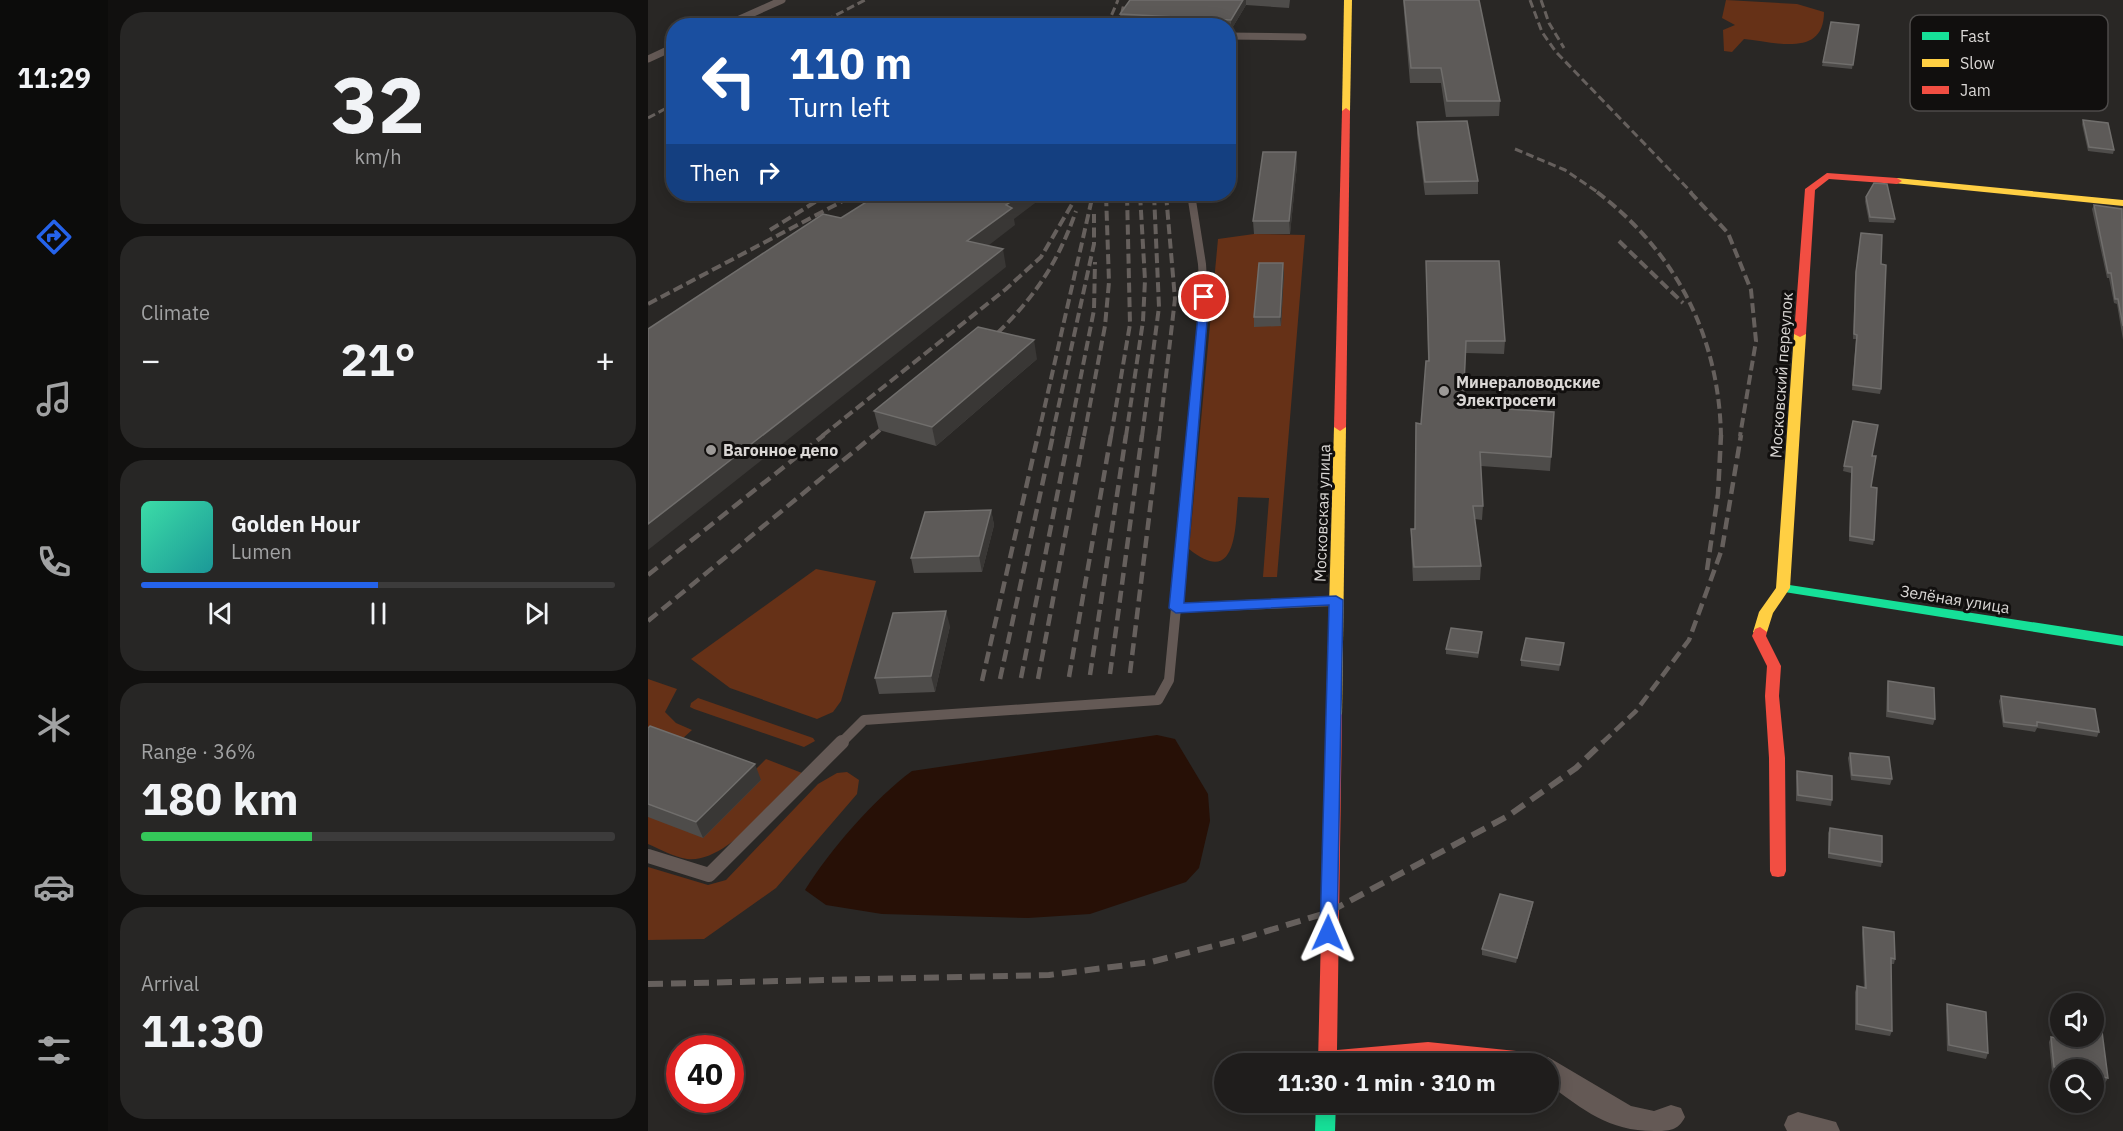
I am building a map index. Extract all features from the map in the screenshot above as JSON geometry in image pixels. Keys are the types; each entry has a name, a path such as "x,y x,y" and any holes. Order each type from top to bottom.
{"street":[{"name":"Московская улица","path":"1327,1053 1348,0"},
{"name":"Московский переулок","path":"1783,588 1810,189 1827,176 2123,203"},
{"name":"Зелёная улица","path":"1783,588 2123,641"},
{"path":"1778,871 1777,758 1772,696 1774,666 1759,636 1766,612 1783,588"},
{"path":"1400,1053 1428,1050 1460,1053"},
{"path":"1559,1076 1600,1104 1625,1116 1656,1124 1671,1117"},
{"path":"1325,1131 1326,1113"},
{"path":"1798,1125 1826,1131"}],"lane":[{"path":"742,18 782,0"},
{"path":"1236,36 1303,37"},
{"path":"648,58 666,50"},
{"path":"648,856 709,875 864,720 1158,700 1169,680 1204,297 1202,264 1192,201"},
{"path":"1176,608 1336,600"}],"shaded area":[{"path":"1726,0 1797,4 1824,12 1822,26 1816,36 1807,42 1783,44 1744,39 1732,52 1724,51 1723,30 1735,25 1722,18"},
{"path":"1254,234 1305,235 1277,577 1263,577 1269,498 1238,497 1234,537 1225,558 1216,562 1205,559 1189,549 1218,239"},
{"path":"816,569 876,581 841,701 833,712 817,719 730,688 691,659"},
{"path":"648,679 677,689 665,712 676,723 692,730 672,748 648,750"},
{"path":"698,698 813,738 815,741 804,747 690,707 691,703"},
{"path":"1157,735 1175,739 1208,794 1210,821 1199,868 1186,882 1090,914 1028,918 882,914 826,905 805,890 854,826 883,795 912,771"},
{"path":"766,759 802,773 765,813 734,841 702,858 687,859 648,844 648,817 749,776"},
{"path":"847,772 859,780 857,794 776,888 704,939 648,940 648,867 708,885 726,880 818,784 837,773"}],"building":[{"path":"1130,0 1243,0 1232,18 1120,14"},
{"path":"1404,0 1479,0 1500,101 1447,101 1441,68 1411,68"},
{"path":"1831,22 1859,25 1853,65 1823,62"},
{"path":"2083,120 2108,123 2114,150 2089,147"},
{"path":"1467,121 1478,181 1425,182 1417,122"},
{"path":"1263,152 1296,152 1289,221 1253,221"},
{"path":"1874,183 1887,184 1895,219 1870,217 1866,197"},
{"name":"Вагонное депо","path":"868,201 1012,201 1006,205 1012,208 967,241 1003,249 648,524 648,329 823,214 841,218"},
{"path":"2094,205 2122,209 2123,326 2118,299 2115,299 2111,273 2108,273"},
{"path":"1861,233 1882,235 1881,264 1886,265 1881,389 1853,385 1857,335 1854,334 1856,272"},
{"path":"1426,261 1499,261 1505,341 1466,341 1463,406 1554,412 1551,457 1480,452 1483,506 1473,506 1481,566 1414,567 1411,529 1415,529 1416,423 1421,424 1426,361 1429,361"},
{"path":"1259,263 1283,263 1280,317 1254,317"},
{"path":"978,327 1034,340 932,427 874,411"},
{"path":"1853,421 1878,425 1872,456 1876,456 1871,487 1877,488 1874,540 1850,536 1852,467 1844,466"},
{"path":"991,510 979,556 911,558 925,512"},
{"path":"946,611 931,676 875,678 893,613"},
{"path":"1451,628 1482,632 1478,653 1446,649"},
{"path":"1526,638 1564,643 1560,665 1521,660"},
{"path":"1888,681 1934,688 1935,719 1888,711"},
{"path":"2001,696 2095,709 2099,732 2037,722 2037,726 2004,722"},
{"path":"650,726 755,764 696,822 648,804 648,728"},
{"path":"1850,753 1889,757 1892,779 1852,775"},
{"path":"1797,771 1832,776 1832,800 1798,795"},
{"path":"1830,828 1882,836 1882,862 1829,853"},
{"path":"1500,894 1533,902 1517,958 1482,949"},
{"path":"1863,927 1894,932 1895,959 1891,958 1892,1031 1857,1024 1857,986 1866,988"},
{"path":"1947,1004 1986,1012 1988,1053 1949,1045"},
{"path":"2052,1047 2104,1047 2108,1078 2104,1077 2104,1059 2053,1059"}],"railway":[{"path":"830,18 865,0"},
{"path":"1110,18 1118,0"},
{"path":"1530,0 1542,32 1556,52 1692,193"},
{"path":"1541,0 1549,23 1564,48"},
{"path":"1121,18 1124,3"},
{"path":"648,118 666,108"},
{"path":"1515,149 1565,170 1599,193"},
{"path":"1597,192 1650,242 1671,270 1688,300 1702,331 1712,365 1721,436"},
{"path":"1690,192 1728,233 1751,290 1756,341 1740,436"},
{"path":"770,230 817,201"},
{"path":"648,304 843,201"},
{"path":"822,436 1006,289 1041,257 1074,201"},
{"path":"1038,436 1091,201"},
{"path":"1084,436 1105,326 1109,282 1106,201"},
{"path":"1111,436 1130,324 1127,201"},
{"path":"1126,436 1143,321 1145,280 1140,201"},
{"path":"1142,436 1159,307 1154,201"},
{"path":"1159,436 1175,299 1167,201"},
{"path":"987,343 1017,313 1051,267 1076,211"},
{"path":"1052,436 1094,244 1094,214"},
{"path":"1619,241 1683,303"},
{"path":"1069,436 1094,310 1095,262"},
{"path":"873,436 880,430"},
{"path":"648,575 824,435"},
{"path":"648,621 874,435"},
{"path":"982,681 1038,435"},
{"path":"1000,679 1053,435"},
{"path":"1021,678 1069,435"},
{"path":"1038,679 1084,435"},
{"path":"1069,677 1111,435"},
{"path":"1090,675 1126,435"},
{"path":"1110,674 1142,435"},
{"path":"1130,673 1159,435"},
{"path":"1602,743 1636,711 1689,640 1722,549 1741,435"},
{"path":"1707,570 1718,494 1721,436"},
{"path":"648,984 1049,975 1151,962 1241,939 1329,912 1508,816 1576,768 1603,742"}],"traffic: fast":[{"path":"1783,588 2123,641"},
{"path":"1325,1131 1326,1113"}],"traffic: slow":[{"path":"1346,111 1348,0"},
{"path":"1897,181 2123,203"},
{"path":"1760,632 1766,612 1783,588 1800,334"},
{"path":"1334,715 1340,427"}],"traffic: jam":[{"path":"1340,427 1346,111"},
{"path":"1800,334 1810,189 1827,176 1897,181"},
{"path":"1760,632 1759,636 1774,666 1772,696 1777,758 1778,871"},
{"path":"1327,1053 1334,715"},
{"path":"1394,1053 1428,1050 1457,1053"}],"place":[{"name":"Минераловодские Электросети","path":"1444,391"},
{"name":"Вагонное депо","path":"711,450"}],"route":[{"path":"1204,297 1176,608 1336,600 1328,933"}]}
